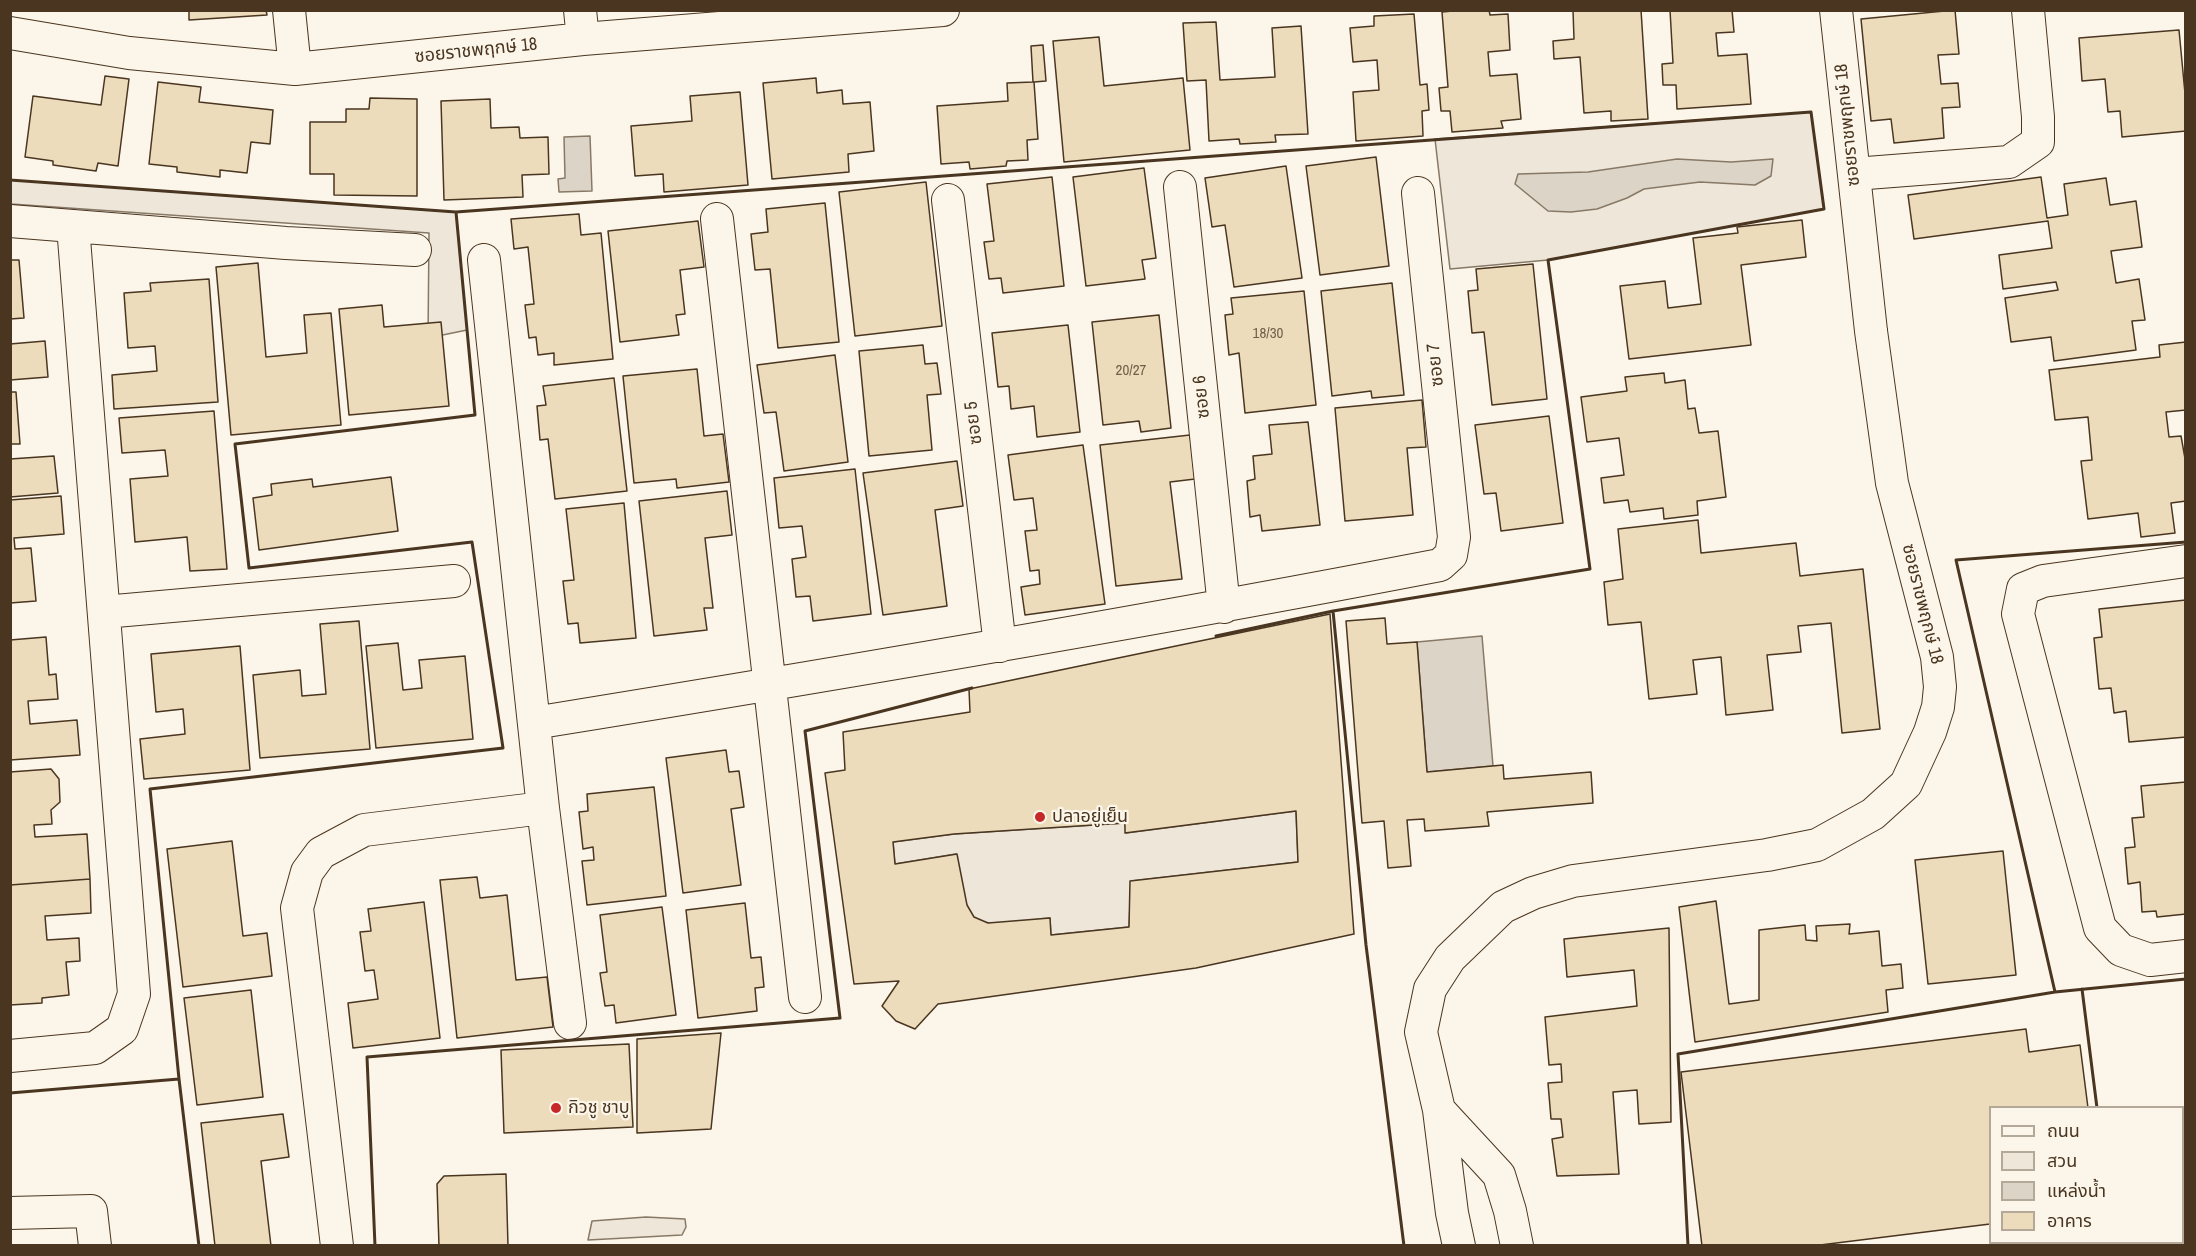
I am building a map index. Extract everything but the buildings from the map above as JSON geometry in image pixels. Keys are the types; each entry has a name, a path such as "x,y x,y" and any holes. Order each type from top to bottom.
{"street":[{"path":"289,10 295,69"},
{"name":"ซอยราชพฤกษ์ 18","path":"10,33 129,53 295,69 582,25 943,10"},
{"name":"ซอยราชพฤกษ์ 18","path":"1460,1245 1452,1213 1439,1110 1421,1032 1430,989 1450,958 1503,907 1533,893 1572,881 1757,856 1817,845 1873,814 1906,784 1930,732 1938,707 1940,687 1936,657 1892,483 1871,331 1836,10"},
{"path":"1854,174 2008,162 2038,142 2038,117 2028,10"},
{"name":"ซอย 6","path":"1180,187 1224,607"},
{"name":"ซอย 7","path":"1224,607 1440,565 1451,555 1454,537 1418,194"},
{"name":"ซอย 5","path":"948,200 1000,646"},
{"path":"717,219 805,997"},
{"path":"10,221 286,243 415,250"},
{"path":"10,1056 95,1048 122,1029 134,994 73,226"},
{"path":"484,260 543,808 570,1023"},
{"path":"2186,561 2043,581 2023,589 2018,614 2100,928 2121,950 2150,960 2186,956"},
{"path":"104,612 454,581"},
{"path":"534,723 1224,607"},
{"path":"336,1245 297,908 307,872 321,853 364,830 543,808"},
{"name":"ซอยราชพฤกษ์ 18","path":"1439,1110 1499,1175 1517,1245"},
{"path":"10,1213 91,1211 95,1245"}],"green space":[{"path":"1811,112 1824,209 1548,260 1450,269 1435,139"},
{"path":"10,180 456,212 467,330 428,338 429,233 11,204"},
{"path":"1296,811 1298,862 1131,881 1129,927 1051,935 1050,918 999,923 981,921 974,918 967,906 956,854 895,864 893,842 954,834 1125,823 1126,833"},
{"path":"646,1217 685,1219 686,1227 682,1235 588,1240 592,1221"}],"water":[{"path":"590,136 592,191 559,192 558,179 565,178 564,137"},
{"path":"1677,159 1731,162 1773,159 1771,176 1755,185 1700,182 1644,189 1597,209 1571,212 1548,211 1515,184 1518,174 1588,172"},
{"path":"1482,636 1493,766 1427,772 1417,642"}],"wall":[{"path":"10,180 456,212 1811,112 1824,209 1548,260 1590,569 1333,611 1366,945 1404,1246"},
{"path":"10,1093 179,1079 150,789 503,748 472,542 249,568 235,444 475,415 456,212"},
{"path":"2186,542 1956,560 2055,992 2186,979"},
{"path":"1216,636 1333,611"},
{"path":"375,1246 367,1057 840,1018 805,731 972,688"},
{"path":"2082,989 2097,1106"},
{"path":"1688,1246 1678,1054 2055,992"},
{"path":"179,1079 199,1246"}],"place":[{"name":"ปลาอยู่เย็น","path":"1040,817"},
{"name":"กิวชู ชาบู","path":"556,1108"}]}
